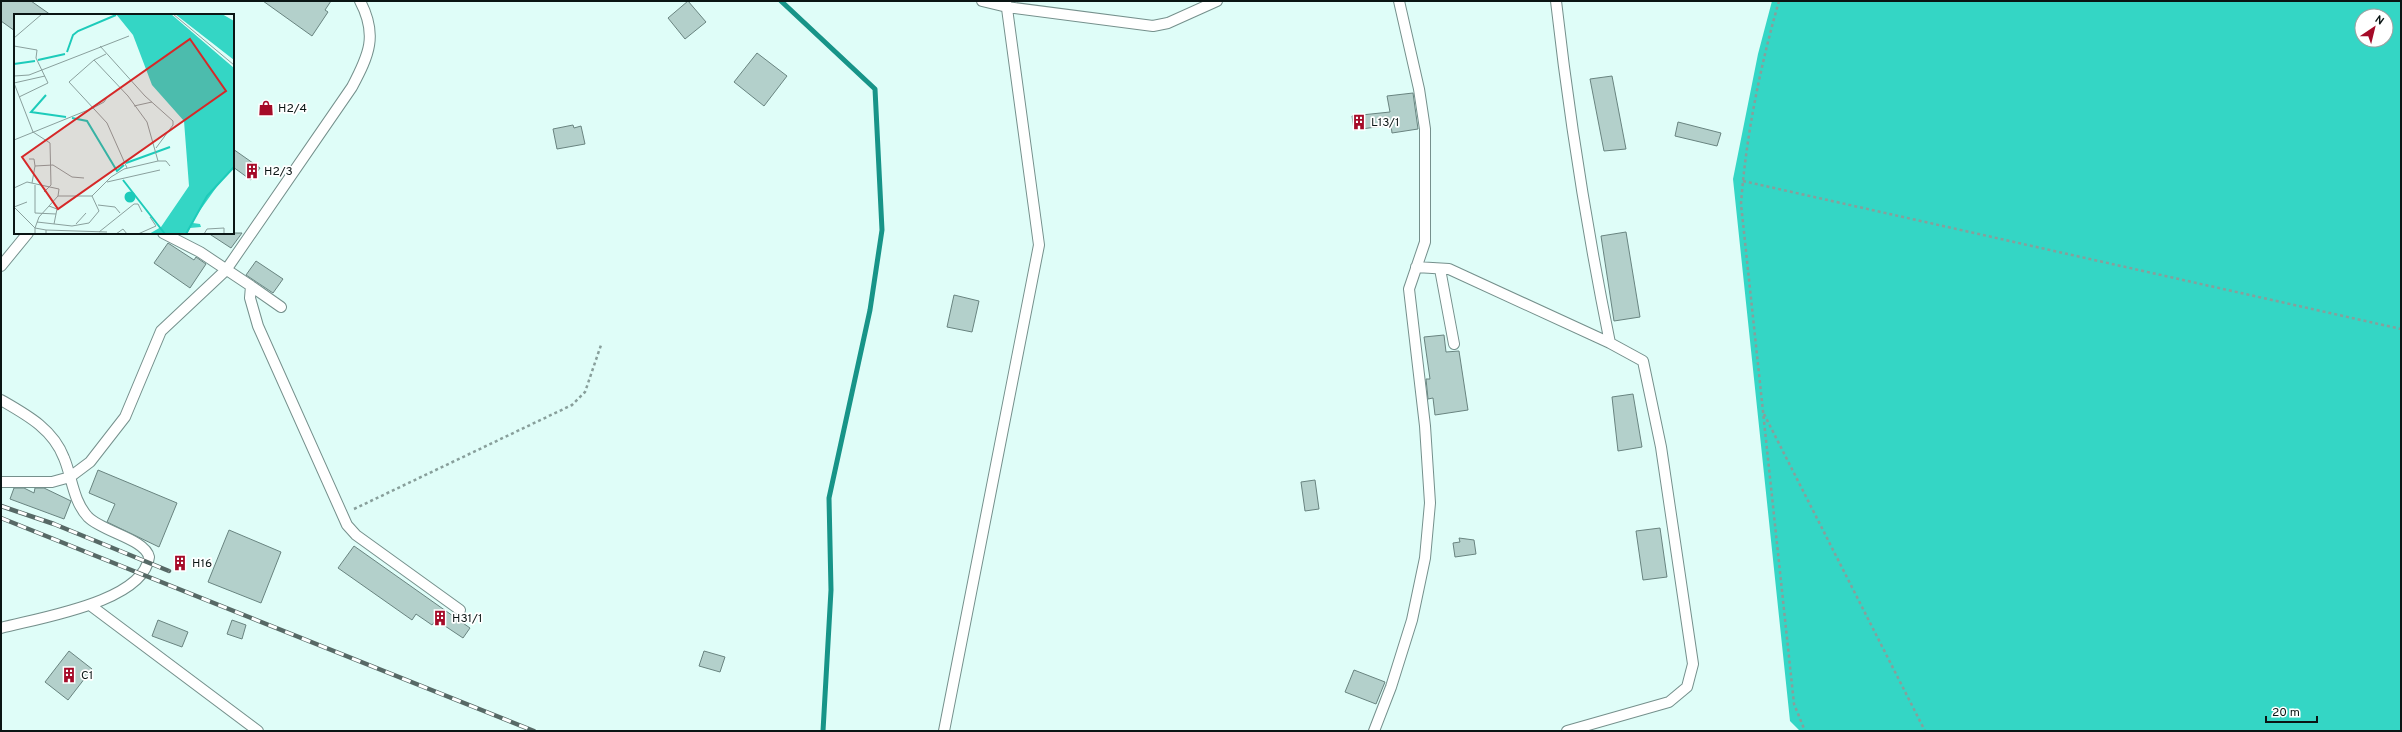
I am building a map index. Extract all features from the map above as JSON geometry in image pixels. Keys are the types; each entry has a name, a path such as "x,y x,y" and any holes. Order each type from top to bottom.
{"lane":[{"path":"1,482 46,483 70,477 90,462 125,417 160,331 226,270 352,87 363,67 371,38 370,24 360,1"},
{"path":"982,1 1153,26 1168,23 1217,1"},
{"path":"1374,731 1391,687 1412,620 1424,558 1429,511 1425,426 1409,289 1425,242 1425,129 1419,89 1399,1"},
{"path":"1556,1 1565,81 1586,217 1610,343"},
{"path":"944,731 1039,245 1006,4"},
{"path":"1,266 27,234"},
{"path":"165,234 200,252 281,307"},
{"path":"1416,267 1449,270 1610,343 1643,361 1660,447 1693,664 1687,687 1669,702 1567,731"},
{"path":"1440,269 1454,344"},
{"path":"251,286 250,298 258,326 341,516 356,535 460,610"},
{"path":"1,400 34,419 53,438 65,458 77,500 88,517 102,528 142,545 149,557 146,569 139,578 116,593 90,605 1,628"},
{"path":"90,605 258,731"}],"path":[{"path":"1779,1 1764,54 1743,180 1741,204 1794,704 1805,731"},
{"path":"1743,180 2401,329"},
{"path":"341,516 572,405 585,392 601,345"},
{"path":"1763,412 1925,731"}],"green space":[{"path":"1772,1 2401,1 2401,731 1800,731 1790,721 1733,179 1758,54"}],"building":[{"path":"1,1 31,1 50,14 14,14 14,30 1,21"},
{"path":"263,1 331,1 325,10 328,12 312,36"},
{"path":"688,1 706,22 685,39 668,18"},
{"path":"757,53 787,76 764,106 734,82"},
{"path":"1612,76 1626,149 1604,151 1590,79"},
{"path":"1413,93 1418,129 1392,133 1391,125 1354,130 1352,116 1390,112 1387,96"},
{"path":"1678,122 1721,133 1717,146 1675,136"},
{"path":"573,125 574,128 581,126 585,144 557,149 553,129"},
{"path":"234,150 260,168 251,180 234,168"},
{"path":"1626,232 1640,317 1614,321 1601,236"},
{"path":"242,233 231,248 210,234"},
{"path":"168,243 194,260 196,257 206,264 190,288 154,263"},
{"path":"256,261 283,279 273,293 246,275"},
{"path":"954,295 979,301 972,332 947,327"},
{"path":"1444,335 1446,352 1459,351 1468,410 1435,415 1433,398 1428,399 1426,379 1430,379 1424,337"},
{"path":"1633,394 1642,447 1618,451 1612,397"},
{"path":"98,470 177,503 159,547 107,522 115,504 89,493"},
{"path":"1315,480 1319,509 1305,511 1301,482"},
{"path":"14,488 24,488 34,493 35,488 44,488 71,501 64,519 10,499"},
{"path":"1660,528 1667,577 1643,580 1636,531"},
{"path":"229,530 281,552 261,603 208,582"},
{"path":"1459,538 1474,540 1476,554 1455,557 1453,543 1460,542"},
{"path":"354,546 470,628 463,638 436,620 432,625 416,614 412,620 338,568"},
{"path":"158,620 188,632 182,647 152,636"},
{"path":"232,620 246,625 242,639 227,634"},
{"name":"C1","path":"69,651 92,669 68,700 45,682"},
{"path":"704,651 725,657 720,672 699,666"},
{"path":"1354,670 1385,682 1376,704 1345,692"}],"waterway":[{"path":"781,1 875,89 882,230 870,310 829,498 831,590 823,731"}],"railway":[{"path":"1,506 54,524 169,571"},
{"path":"1,518 534,731"}],"place":[{"name":"H2/4","path":"266,108"},
{"name":"L13/1","path":"1359,122"},
{"name":"H2/3","path":"252,171"},
{"name":"H16","path":"180,563"},
{"name":"H31/1","path":"440,618"},
{"name":"C1","path":"69,675"}]}
